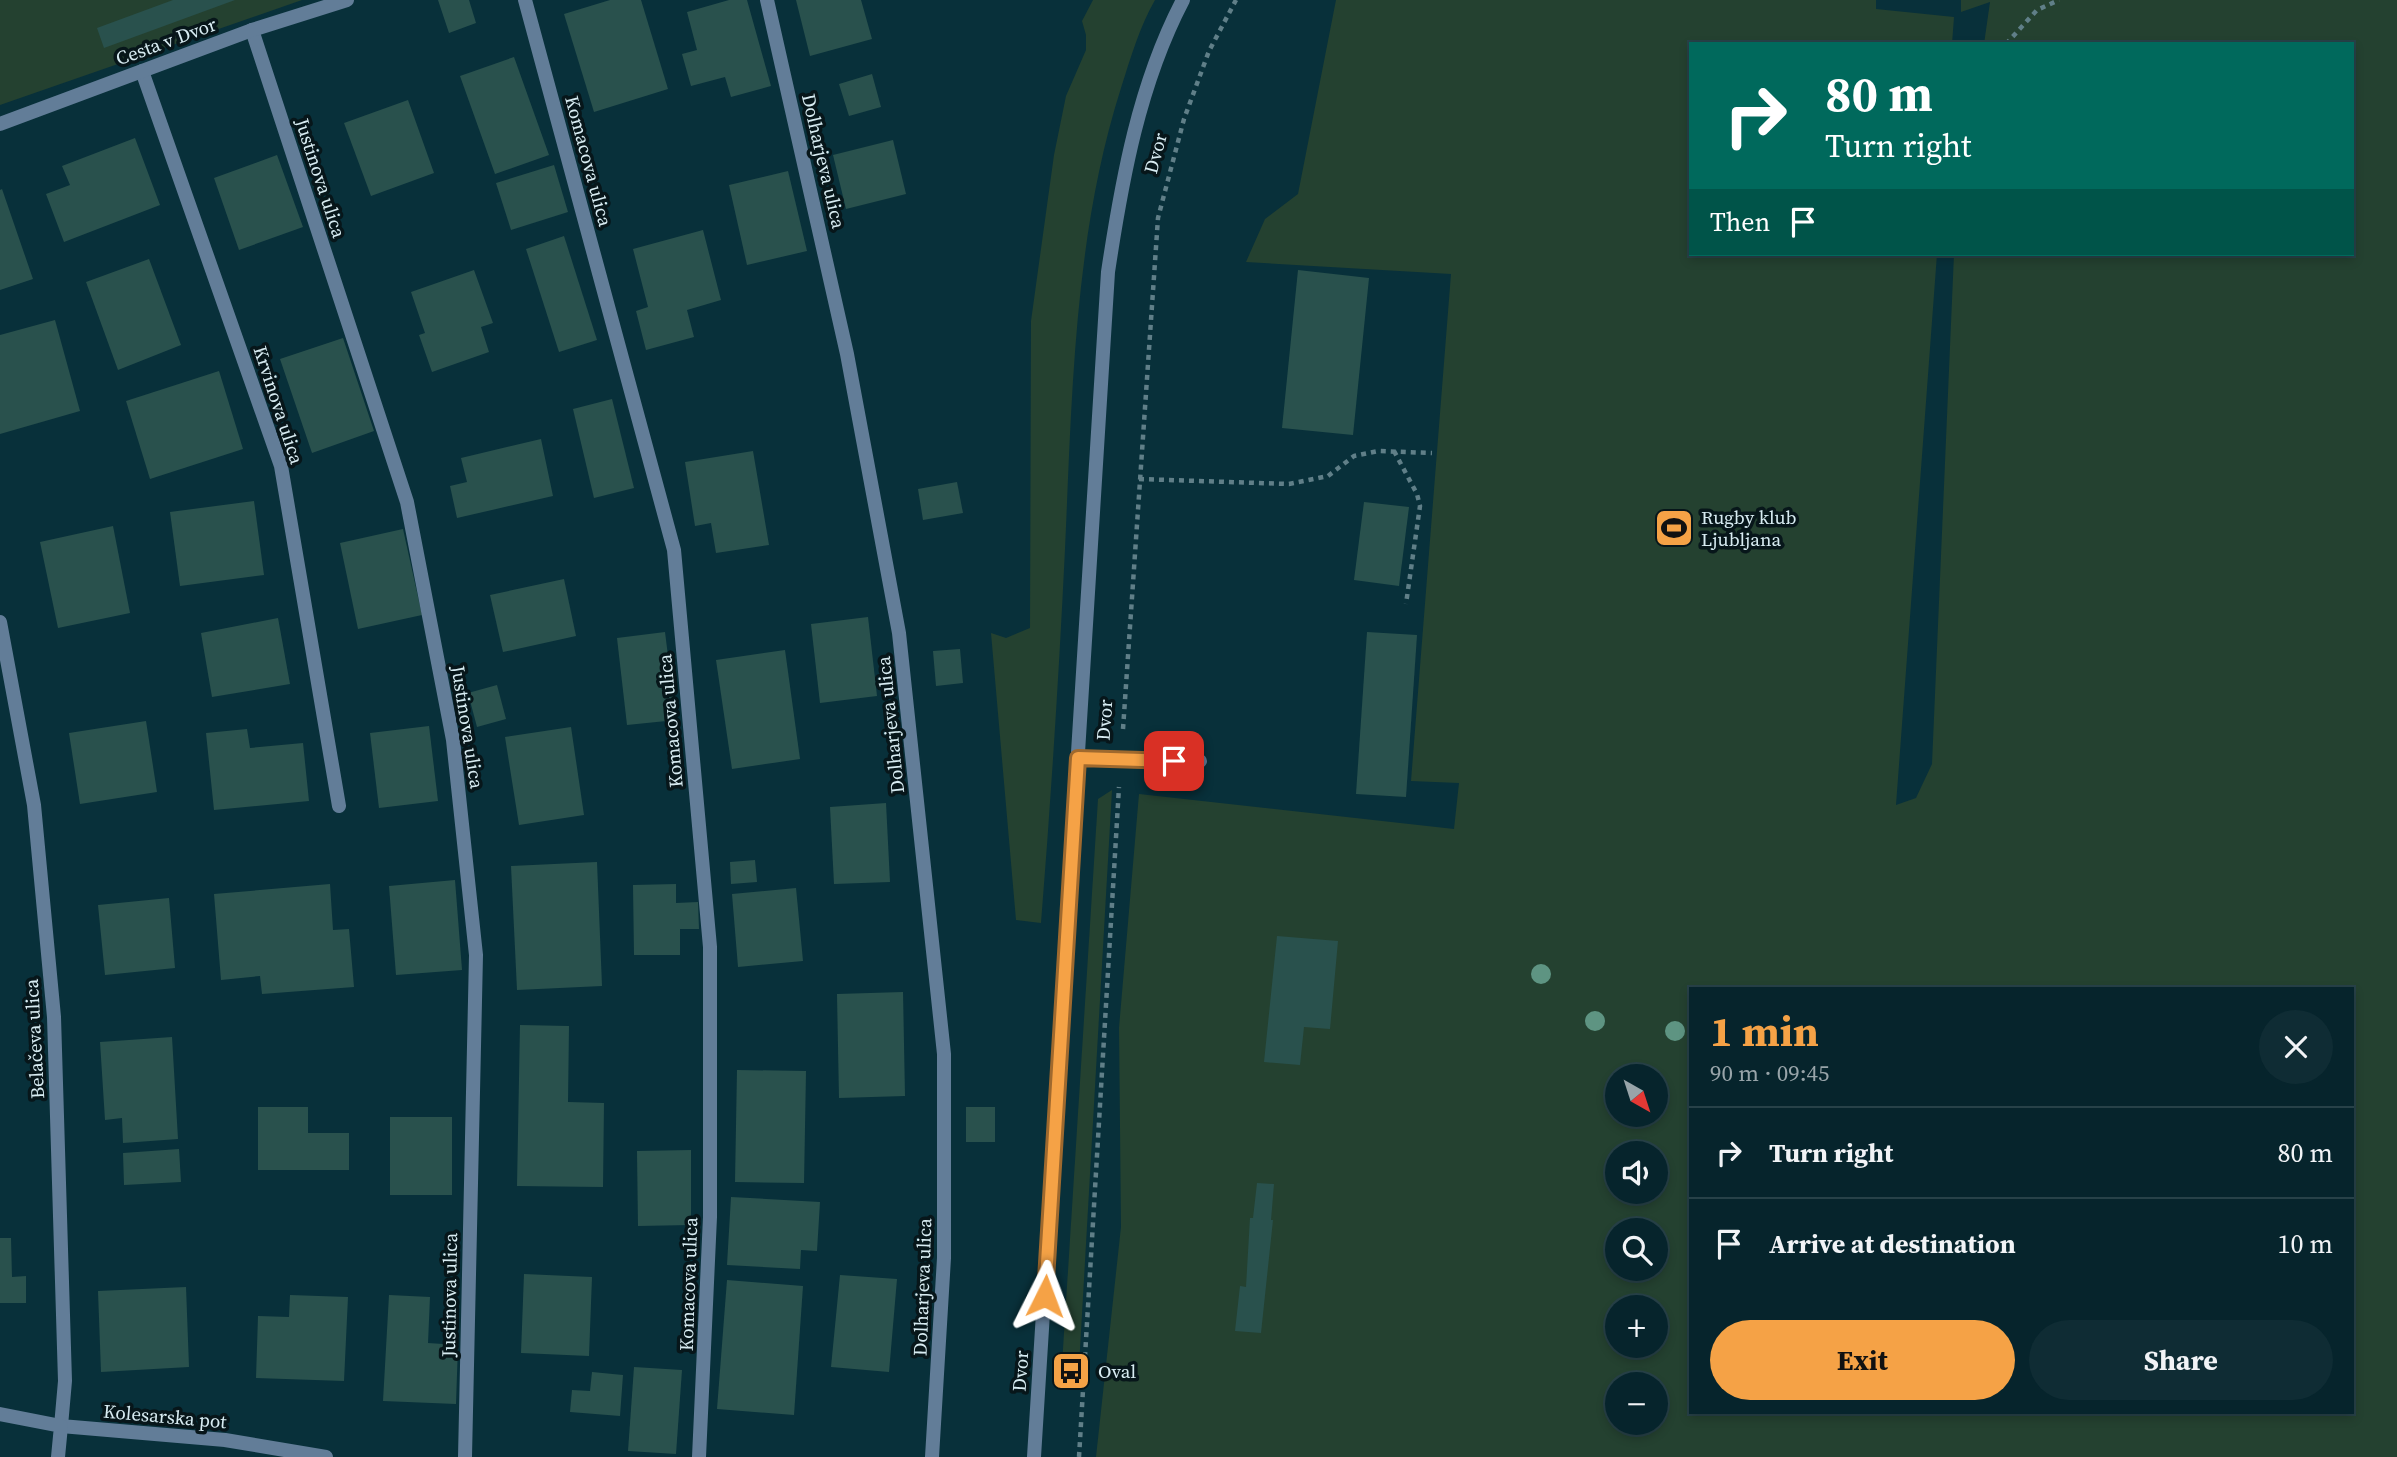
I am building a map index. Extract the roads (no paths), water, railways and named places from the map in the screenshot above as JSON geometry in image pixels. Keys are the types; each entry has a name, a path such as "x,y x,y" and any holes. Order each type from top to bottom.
{"street":[{"name":"Cesta v Dvor","path":"0,124 252,30 347,0"},
{"name":"Komacova ulica","path":"525,0 674,550 710,947 710,1217 699,1457"},
{"name":"Dolharjeva ulica","path":"767,0 847,354 902,660 944,1054 944,1258 932,1457"},
{"name":"Dvor","path":"1034,1457 1108,272 1131,138 1152,76 1184,0"},
{"name":"Justinova ulica","path":"252,30 407,502 453,740 476,955 465,1457"},
{"name":"Krvinova ulica","path":"142,71 281,466 340,806"},
{"name":"Belačeva ulica","path":"0,622 34,806 54,1017 65,1381 58,1457"},
{"path":"1078,758 1200,761"},
{"name":"Kolesarska pot","path":"0,1414 61,1426 225,1440 326,1457"}],"place":[{"name":"Rugby klub Ljubljana","path":"1674,528"},
{"name":"Oval","path":"1071,1371"}]}
